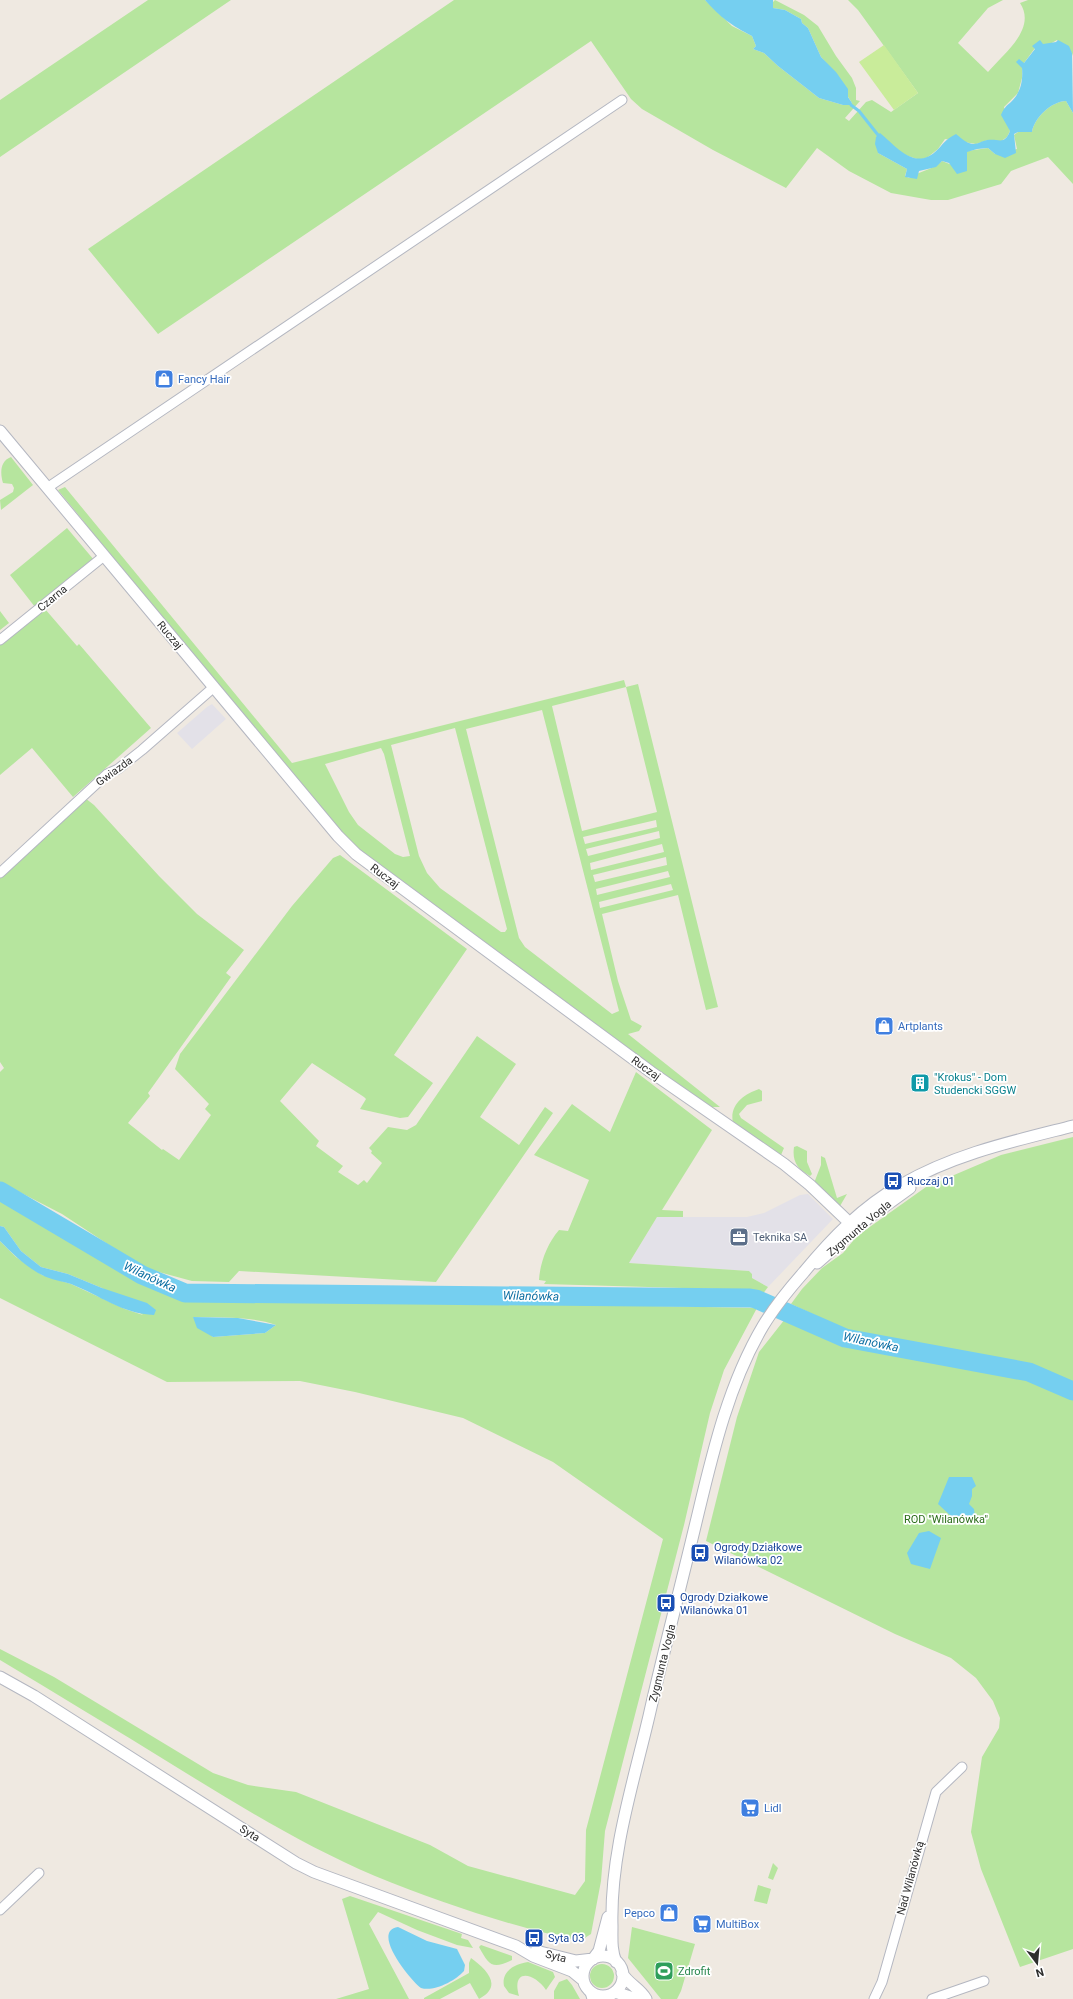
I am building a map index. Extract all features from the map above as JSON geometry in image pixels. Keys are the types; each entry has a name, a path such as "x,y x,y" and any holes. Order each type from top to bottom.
{"street":[{"path":"47,488 622,100"},
{"name":"Ruczaj","path":"0,431 338,836 361,858 651,1072 784,1164 853,1225"},
{"name":"Czarna","path":"0,640 104,556"},
{"name":"Gwiazda","path":"0,873 107,774 118,769 142,750 214,687"},
{"name":"Zygmunta Vogla","path":"593,1959 599,1951 611,1908 625,1817 717,1441 737,1381 752,1345 766,1320 803,1273 830,1252 853,1225 878,1210 936,1169 987,1148 1073,1126"},
{"name":"Syta","path":"0,1677 40,1700 296,1863 321,1874 520,1948 576,1961 593,1959"},
{"name":"Nad Wilanówką","path":"874,1999 882,1982 936,1792 962,1767"},
{"path":"0,1910 38,1873"},
{"name":"Zygmunta Vogla","path":"611,1908 613,1953 616,1962"},
{"name":"Syta","path":"520,1948 533,1956 572,1971 583,1980"},
{"path":"636,1999 611,1995 591,1996 583,1980 584,1970 593,1959 605,1957 616,1962 625,1978 640,1991 646,1999"},
{"path":"611,1995 621,1983 622,1973"},
{"path":"932,1999 984,1981"}],"shaded area":[{"path":"212,704 226,719 192,749 177,733"},
{"path":"808,1194 833,1219 768,1287 752,1278 749,1271 629,1263 657,1217 747,1217 764,1213 800,1195"}],"green space":[{"path":"148,0 231,0 0,157 0,100"},
{"path":"454,0 705,0 732,26 752,36 756,46 753,49 764,53 819,98 843,105 852,103 828,65 821,57 808,28 802,23 801,19 785,10 773,8 772,3 775,0 804,15 818,26 836,56 852,78 856,88 856,100 860,101 845,118 849,121 866,102 872,100 891,112 918,93 858,10 848,0 1003,0 988,8 958,43 988,72 1010,49 1022,31 1024,13 1020,3 1028,0 1073,0 1073,56 1072,53 1057,40 1050,44 1033,46 1035,48 1022,68 1022,78 1018,93 1004,107 1010,131 1007,137 1000,142 988,140 976,144 945,139 938,149 928,157 920,160 905,155 878,153 907,169 905,176 909,178 942,161 967,171 967,151 988,148 995,154 1017,149 1014,135 1018,132 1032,132 1036,121 1044,111 1055,104 1066,101 1073,113 1073,184 1048,157 1011,171 1001,184 948,200 931,200 891,193 849,171 817,148 786,188 713,150 642,109 631,99 591,41 158,334 88,249"},
{"path":"884,45 918,93 894,110 859,62"},
{"path":"11,457 33,485 1,510 0,500 13,492 14,488 12,484 3,483 1,475 3,464"},
{"path":"65,487 292,763 624,680 626,687 638,684 718,1007 706,1010 678,895 602,914 618,981 631,1020 642,1026 639,1031 628,1034 720,1107 709,1107 364,856 338,829 83,525 85,523 58,490","holes":["626,687 657,812 582,831 552,706","542,710 619,1011 612,1014 525,947 519,938 466,729","455,728 507,929 505,932 501,932 440,888 427,873 419,856 391,745","381,748 384,754 410,856 403,857 395,854 358,825 349,812 325,764","656,820 657,827 585,844 583,837","659,831 660,838 588,856 586,849","662,844 664,852 591,870 590,863","666,857 667,865 595,882 593,875","668,871 670,877 597,895 596,889","671,884 673,890 600,908 599,902"]},
{"path":"67,528 94,560 35,607 10,575"},
{"path":"45,609 77,646 79,644 151,728 73,797 32,748 0,775 0,645"},
{"path":"0,611 9,623 0,630"},
{"path":"85,798 94,805 159,876 197,914 244,950 226,973 231,977 148,1093 150,1096 128,1123 162,1150 163,1149 179,1160 211,1115 205,1109 209,1104 175,1069 180,1054 292,906 333,858 340,855 467,949 394,1055 433,1083 408,1117 400,1118 360,1109 366,1099 364,1097 312,1063 280,1101 319,1141 316,1146 343,1166 338,1172 358,1185 364,1180 367,1183 382,1163 371,1153 372,1151 369,1148 388,1127 407,1130 416,1125 477,1036 516,1064 480,1117 519,1145 545,1107 553,1113 436,1282 239,1271 229,1282 192,1281 144,1268 62,1214 0,1182 0,1072 4,1068 0,1062 0,878"},
{"path":"636,1072 712,1130 662,1210 683,1211 683,1217 657,1217 629,1263 749,1271 752,1274 752,1278 768,1287 762,1295 718,1289 544,1284 546,1281 539,1280 541,1267 548,1247 559,1230 568,1231 589,1180 534,1155 572,1104 610,1132"},
{"path":"759,1089 762,1091 762,1101 747,1105 739,1114 741,1118 784,1148 781,1155 733,1123 733,1111 739,1101 753,1091"},
{"name":"ROD \"Wilanówka\"","path":"1073,1137 1073,1949 1020,1967 981,1869 971,1832 982,1757 999,1728 1000,1718 993,1701 976,1678 951,1658 895,1634 706,1541 737,1417 759,1352 785,1319 850,1343 940,1359 938,1348 851,1332 791,1304 802,1289 822,1268 843,1253 857,1236 926,1187 1001,1155"},
{"path":"797,1146 807,1151 807,1162 812,1174 810,1176 796,1164 794,1147"},
{"path":"821,1156 825,1158 837,1198 847,1194 840,1206 835,1204 814,1183 821,1165"},
{"path":"0,1197 137,1279 192,1297 757,1308 724,1370 710,1413 684,1525 605,1831 601,1881 591,1934 580,1941 502,1921 425,1895 375,1876 323,1852 247,1810 0,1660 0,1649 54,1677 213,1773 248,1785 296,1792 430,1845 468,1866 575,1895 585,1881 586,1830 663,1539 553,1462 463,1418 355,1392 300,1381 167,1382 0,1298 0,1241 16,1257 42,1275 71,1284 125,1309 143,1315 102,1288 68,1274 41,1267 21,1251 4,1227 0,1226","holes":["193,1317 256,1320 276,1325 265,1333 213,1337"]},
{"path":"773,1863 778,1868 773,1880 768,1878"},
{"path":"758,1885 771,1889 767,1904 754,1901"},
{"path":"350,1896 462,1934 461,1938 468,1940 473,1948 457,1945 417,1930 378,1912 369,1924 409,1999 336,1999 369,1989 342,1899"},
{"path":"632,1927 695,1944 681,1991 677,1999 661,1999 628,1958"},
{"path":"481,1945 512,1956 512,1960 500,1965 492,1964 482,1953 479,1947"},
{"path":"471,1958 487,1972 490,1978 490,1989 486,1994 479,1999 470,1983 440,1999 424,1999 469,1973 469,1963"},
{"path":"528,1962 553,1972 555,1977 546,1990 536,1979 525,1976 521,1977 518,1981 517,1987 519,1996 509,1993 504,1986 507,1972 518,1964"},
{"path":"602,1964 607,1965 613,1971 613,1981 607,1987 602,1988 597,1987 591,1981 590,1976 591,1971 597,1965"},
{"path":"567,1979 580,1999 554,1999 554,1991 559,1982"}],"water":[{"path":"705,0 773,0 773,8 785,10 801,19 802,23 808,28 821,57 836,72 848,89 848,97 852,103 851,105 843,105 819,98 764,53 753,49 756,46 752,36 727,21"},
{"path":"1040,40 1043,44 1056,42 1058,40 1069,46 1072,53 1073,113 1066,101 1055,104 1044,111 1036,121 1032,132 1018,132 1014,134 1016,153 1005,158 995,154 988,148 977,149 967,152 967,171 957,174 949,163 942,161 936,167 919,171 917,179 905,177 907,169 878,153 875,144 876,137 880,133 899,150 913,158 920,159 935,152 946,140 956,134 966,142 972,144 987,140 1003,140 1006,138 1010,131 1001,115 1005,107 1017,94 1022,82 1022,68 1016,62 1019,59 1024,63 1035,49 1032,46"},
{"path":"0,1226 4,1227 21,1251 41,1267 68,1274 102,1288 147,1303 156,1310 154,1315 143,1314 121,1308 81,1288 45,1277 36,1272 20,1260 0,1241"},
{"path":"193,1317 238,1318 276,1325 265,1333 213,1337 197,1328"},
{"path":"949,1477 972,1477 976,1486 972,1489 972,1496 969,1504 974,1509 975,1517 963,1522 951,1516 938,1504"},
{"path":"929,1531 941,1538 930,1569 911,1564 907,1553 919,1533"},
{"path":"398,1927 427,1941 457,1949 465,1965 464,1971 444,1985 426,1989 421,1988 402,1967 390,1946 388,1937 391,1930"}],"waterway":[{"path":"851,105 859,111 878,135"},
{"name":"Wilanówka","path":"0,1191 142,1275 185,1293 750,1298 756,1299 845,1338 1029,1372 1073,1391"}],"place":[{"name":"Fancy Hair","path":"164,379"},
{"name":"Artplants","path":"884,1026"},
{"name":"\"Krokus\" - Dom Studencki SGGW","path":"920,1083"},
{"name":"Ruczaj 01","path":"893,1181"},
{"name":"Teknika SA","path":"739,1237"},
{"name":"Ogrody Działkowe Wilanówka 02","path":"700,1553"},
{"name":"Ogrody Działkowe Wilanówka 01","path":"666,1603"},
{"name":"Lidl","path":"750,1808"},
{"name":"Pepco","path":"669,1913"},
{"name":"MultiBox","path":"702,1924"},
{"name":"Syta 03","path":"534,1938"},
{"name":"Zdrofit","path":"664,1971"}]}
